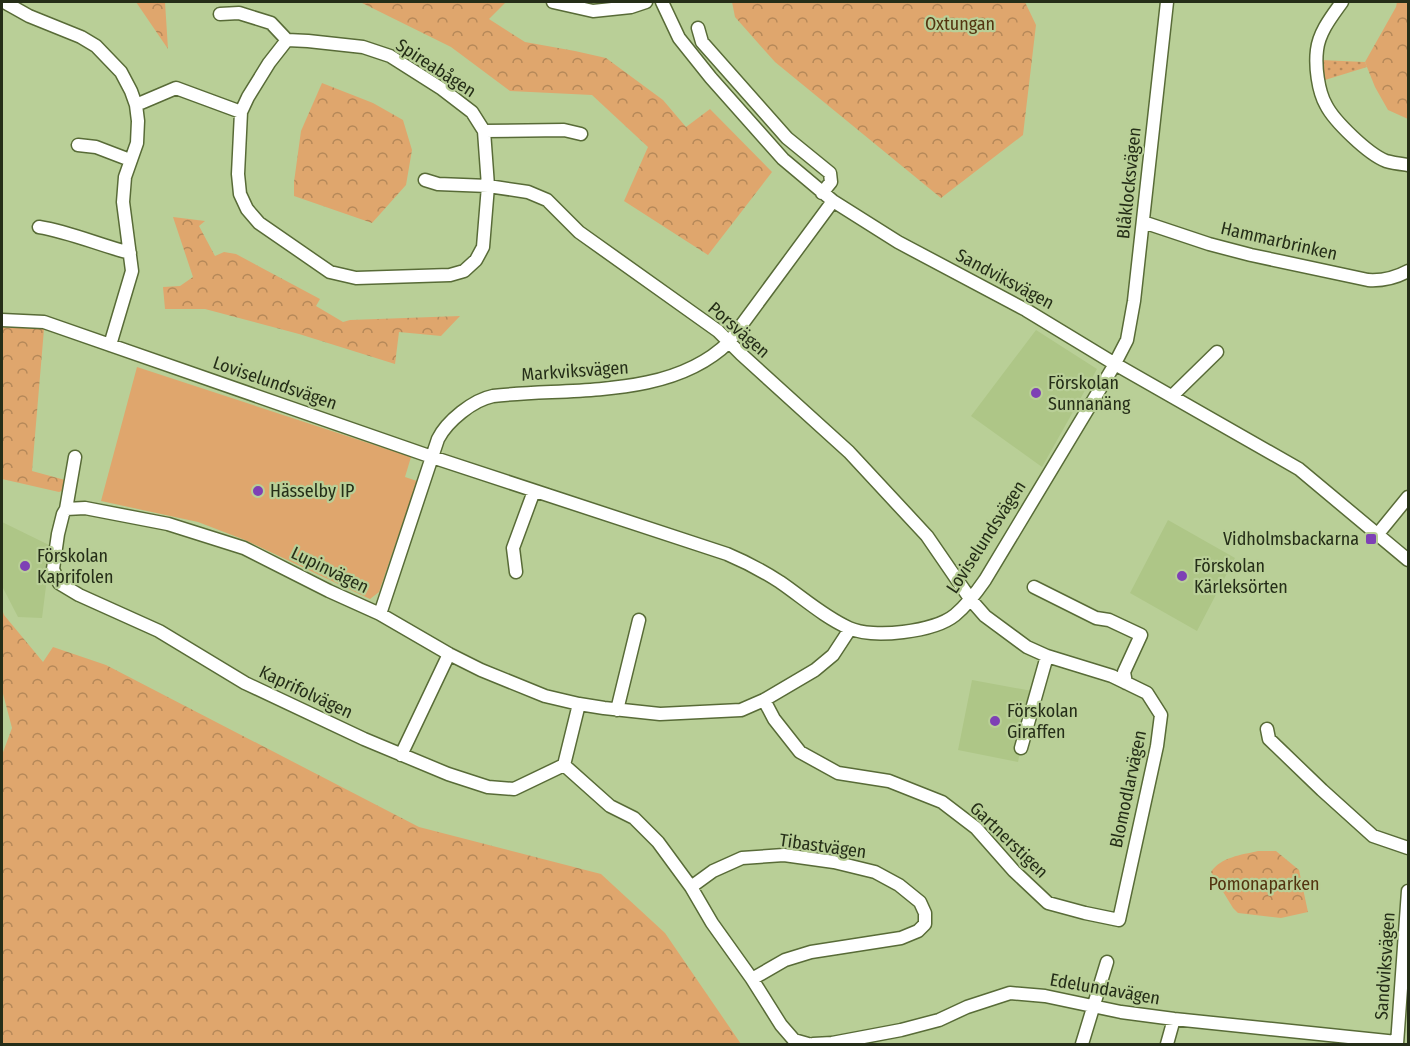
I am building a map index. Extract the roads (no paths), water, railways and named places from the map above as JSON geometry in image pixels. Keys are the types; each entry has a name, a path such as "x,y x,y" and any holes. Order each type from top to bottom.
{"street":[{"path":"4,2 29,16 81,37 96,46 121,72 136,105 137,143 124,177 123,202 132,271 110,345"},
{"path":"553,2 593,11 631,8 646,2"},
{"name":"Sandviksvägen","path":"662,2 679,38 711,78 783,159 822,193 898,242 1033,314 1114,364 1299,469 1408,560"},
{"name":"Blåklocksvägen","path":"1114,364 1127,340 1134,301 1167,2"},
{"path":"1342,2 1321,36 1317,48 1316,63 1326,106 1346,131 1372,152 1384,160 1408,165"},
{"path":"220,14 239,14 271,23 287,40 269,63 241,112 238,174 240,194 247,209 259,223 330,272 356,278 450,275 464,270 476,260 483,247 488,186 484,131 564,130 581,134"},
{"path":"698,28 702,42 787,138 830,172 831,182 822,193"},
{"name":"Spireabågen","path":"287,40 363,47 390,56 442,89 472,112 484,131"},
{"path":"136,105 176,88 241,112"},
{"path":"78,145 96,147 130,160"},
{"name":"Porsvägen","path":"424,180 438,184 488,186 528,192 547,200 579,232 718,330 741,354 849,452 927,536 971,600"},
{"name":"Markviksvägen","path":"380,614 439,437 455,417 486,397 632,386 688,370 718,353 729,342 833,201"},
{"name":"Hammarbrinken","path":"1143,222 1251,255 1368,280 1399,276 1408,271"},
{"path":"39,227 60,231 130,253"},
{"name":"Loviselundsvägen","path":"2,320 44,322 432,457 727,554 761,570 850,629 872,633 921,630 953,617 971,600 1114,364"},
{"path":"1172,396 1217,352"},
{"path":"66,509 75,457"},
{"path":"516,572 513,548 534,491"},
{"path":"1377,535 1408,497"},
{"name":"Lupinvägen","path":"66,509 85,508 168,524 244,548 380,614 481,670 545,696 579,705 660,714 741,710 764,700 814,670 833,655 850,629"},
{"name":"Kaprifolvägen","path":"66,509 58,534 53,570 59,583 79,595 159,631 245,683 401,755 488,787 514,789 564,765"},
{"path":"1034,587 1096,618 1109,620 1141,635 1124,672 1125,683"},
{"name":"Blomodlarvägen","path":"971,600 985,616 1027,647 1047,656 1112,676 1147,693 1161,715 1157,746 1119,920"},
{"path":"617,710 639,620"},
{"path":"401,755 449,654"},
{"path":"1021,748 1047,656"},
{"name":"Gartnerstigen","path":"764,700 774,719 800,752 838,773 889,781 942,802 976,828 1014,871 1048,903 1119,920"},
{"path":"579,705 564,765 610,806 634,818 658,842 691,887 781,1025 794,1040 808,1044"},
{"path":"1267,729 1269,739 1373,836 1408,848"},
{"name":"Tibastvägen","path":"691,887 712,872 742,858 784,855 834,862 875,872 899,885 920,902 925,913 926,924 918,931 901,938 811,952 785,960 752,979"},
{"name":"Sandviksvägen","path":"1397,1043 1408,891"},
{"path":"1082,1044 1107,962"},
{"name":"Edelundavägen","path":"813,1044 832,1043 901,1030 939,1020 967,1007 1010,993 1046,996 1121,1012 1174,1019 1397,1043"},
{"path":"1167,1044 1174,1019"}],"place":[{"name":"Förskolan Sunnanäng","path":"1036,393"},
{"name":"Hässelby IP","path":"258,491"},
{"name":"Vidholmsbackarna","path":"1371,539"},
{"name":"Förskolan Kaprifolen","path":"25,566"},
{"name":"Förskolan Kärleksörten","path":"1182,576"},
{"name":"Förskolan Giraffen","path":"995,721"}],"park label":[{"name":"Oxtungan","path":"960,24"},
{"name":"Pomonaparken","path":"1264,884"}]}
